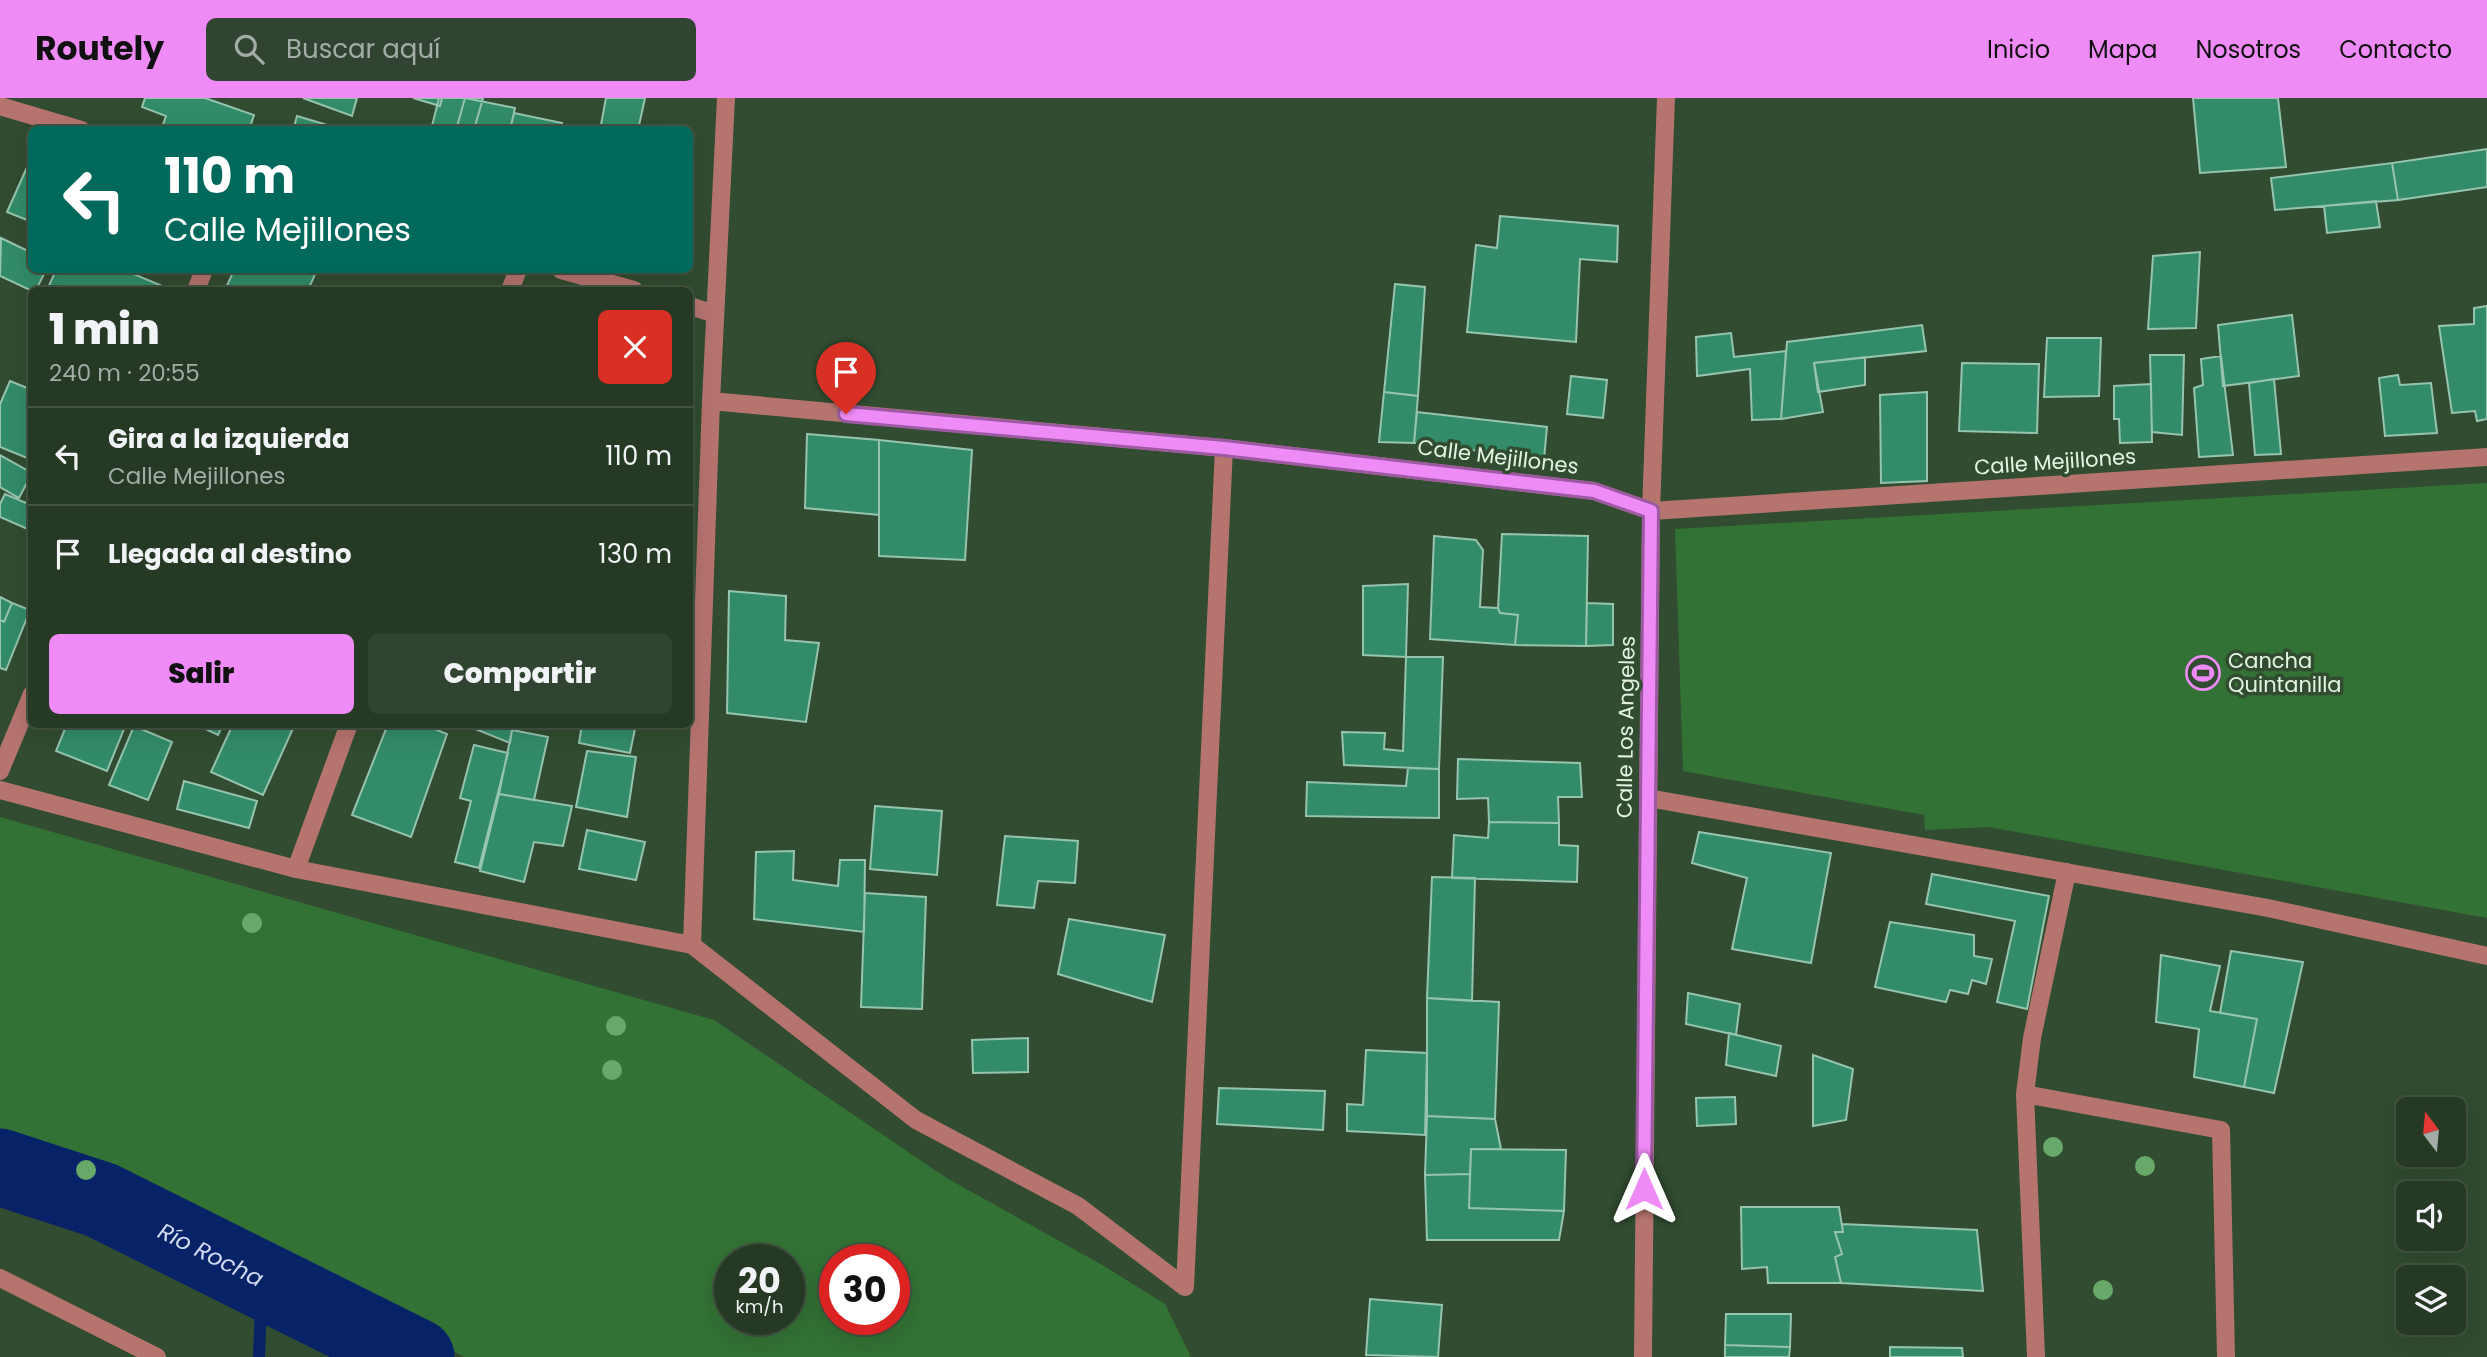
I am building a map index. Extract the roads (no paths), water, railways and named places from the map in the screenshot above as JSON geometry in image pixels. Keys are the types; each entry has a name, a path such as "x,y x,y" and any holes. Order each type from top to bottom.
{"street":[{"path":"692,945 711,401 726,98"},
{"name":"Calle Los Angeles","path":"1643,1357 1651,511 1667,98"},
{"path":"0,106 68,126"},
{"path":"572,273 623,287"},
{"path":"693,307 715,314"},
{"name":"Calle Mejillones","path":"711,401 1224,448 1594,491 1651,511 2487,457"},
{"path":"0,790 296,869 692,945 916,1120 1078,1206 1185,1287 1224,448"},
{"path":"0,771 28,704"},
{"path":"296,869 348,728"},
{"path":"1648,798 2268,908 2487,956"},
{"path":"2036,1357 2025,1094 2032,1038 2067,872"},
{"path":"2025,1094 2221,1130 2226,1357"},
{"path":"0,1278 157,1357"}],"waterway":[{"name":"Río Rocha","path":"0,1167 101,1200 416,1357"},
{"path":"259,1357 262,1280"}],"place":[{"name":"Cancha Quintanilla","path":"2203,673"}]}
